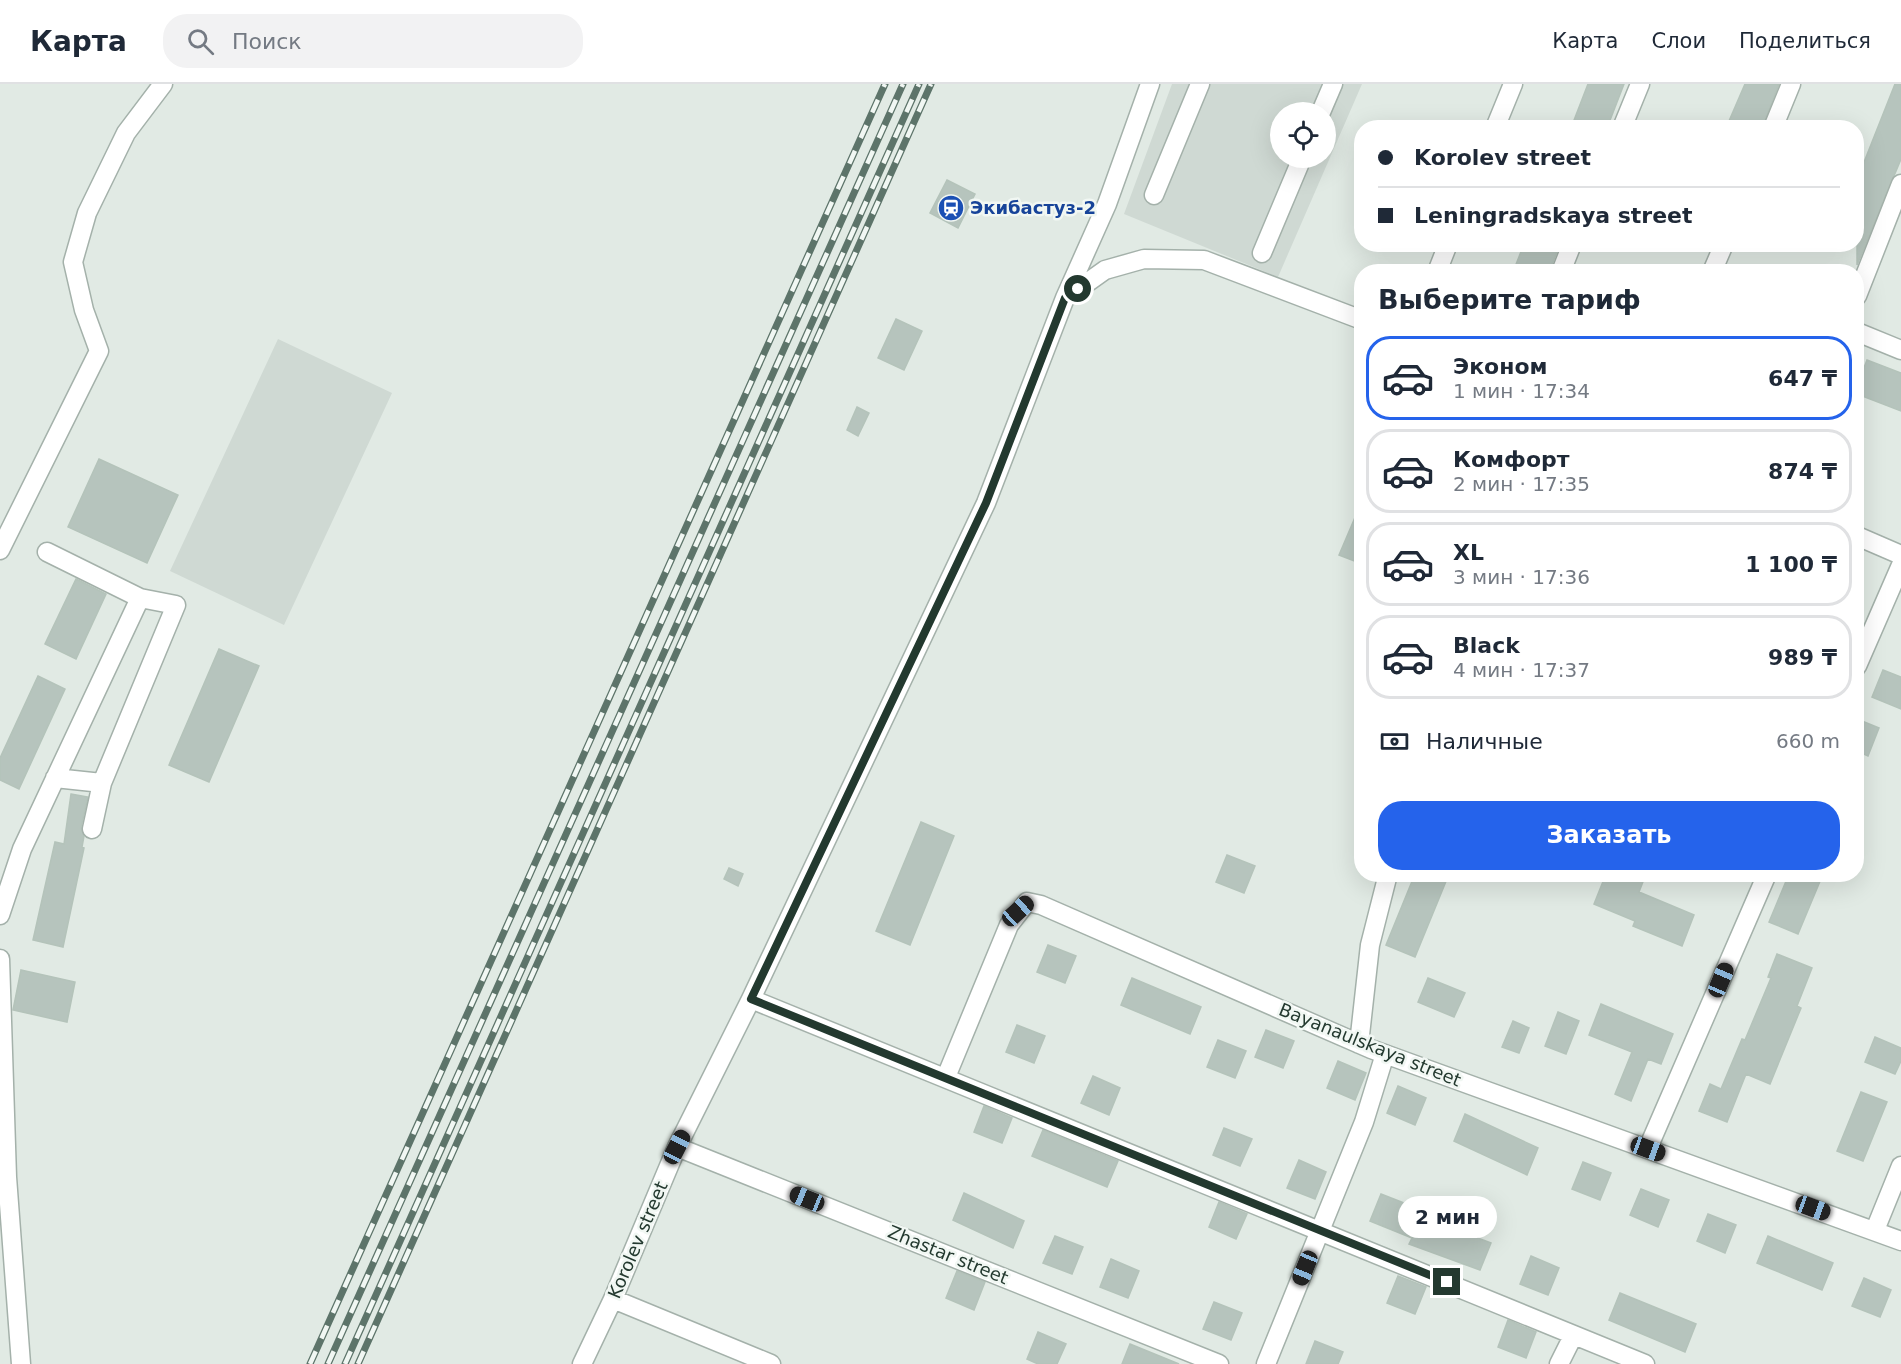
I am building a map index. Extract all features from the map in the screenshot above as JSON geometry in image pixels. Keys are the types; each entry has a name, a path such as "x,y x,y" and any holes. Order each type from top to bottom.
{"street":[{"path":"0,550 99,351 84,310 73,262 87,213 126,133 163,84"},
{"name":"Korolev street","path":"582,1364 614,1299 677,1147 751,999 986,503 1065,298 1107,204 1150,84"},
{"path":"1154,195 1200,84"},
{"path":"1325,102 1333,84"},
{"path":"1499,120 1513,84"},
{"path":"1625,120 1640,84"},
{"path":"1776,120 1791,84"},
{"path":"1262,253 1298,168"},
{"path":"1864,278 1901,184"},
{"path":"1065,298 1105,270 1144,259 1204,260 1354,317"},
{"path":"1864,335 1901,350"},
{"path":"1864,539 1901,555"},
{"path":"47,552 140,598 176,605 102,783 92,830"},
{"path":"1864,650 1901,565"},
{"path":"0,915 22,849 140,598"},
{"path":"55,778 102,783"},
{"path":"1359,1044 1370,945 1386,882"},
{"path":"1648,1149 1764,882"},
{"name":"Bayanaulskaya street","path":"946,1077 1009,925 1027,902 1041,905 1359,1044 1901,1240"},
{"path":"0,959 7,1177 21,1364"},
{"path":"751,999 1321,1229 1573,1336 1645,1364"},
{"path":"1266,1364 1364,1122 1385,1054"},
{"name":"Zhastar street","path":"677,1147 1219,1364"},
{"path":"1875,1230 1901,1166"},
{"path":"614,1299 771,1364"},
{"path":"1559,1364 1573,1336"}],"shaded area":[{"path":"1172,84 1362,84 1336,144 1336,102 1270,102 1270,168 1325,168 1278,277 1124,214"},
{"path":"278,339 392,393 284,625 170,571"}],"building":[{"path":"1588,84 1624,84 1610,120 1574,120"},
{"path":"1745,84 1779,84 1765,120 1729,120"},
{"path":"1895,84 1901,84 1901,159 1864,248 1864,162"},
{"path":"947,180 975,194 958,228 930,213"},
{"path":"1521,252 1557,252 1552,264 1516,264"},
{"path":"1857,252 1862,252 1857,264"},
{"path":"896,319 922,331 904,370 878,358"},
{"path":"1867,360 1901,373 1901,411 1864,397 1864,368"},
{"path":"857,407 869,413 858,436 847,430"},
{"path":"99,459 178,495 147,563 68,527"},
{"path":"1354,520 1354,561 1339,555"},
{"path":"76,579 106,594 76,659 45,644"},
{"path":"219,649 259,666 209,782 169,765"},
{"path":"1883,670 1901,677 1901,709 1872,697"},
{"path":"38,676 65,689 19,789 0,780 0,758"},
{"path":"1864,722 1879,728 1868,756 1864,754"},
{"path":"71,794 88,797 81,827 84,836 82,847 84,848 63,947 33,940 55,842 64,844"},
{"path":"921,822 954,836 910,945 876,931"},
{"path":"1227,855 1255,866 1244,893 1216,882"},
{"path":"729,868 743,874 738,886 724,879"},
{"path":"1412,882 1446,882 1415,957 1386,945"},
{"path":"1603,882 1643,882 1639,892 1694,915 1682,946 1633,926 1635,921 1594,904"},
{"path":"1786,882 1820,882 1798,934 1769,922"},
{"path":"1048,945 1076,956 1065,983 1037,972"},
{"path":"1777,954 1812,968 1797,1006 1801,1008 1770,1084 1746,1074 1727,1122 1699,1111 1710,1084 1721,1089 1771,978 1768,977"},
{"path":"21,970 75,982 67,1022 13,1010"},
{"path":"1132,978 1201,1007 1190,1034 1121,1005"},
{"path":"1428,978 1465,993 1454,1017 1418,1002"},
{"path":"1601,1004 1673,1034 1661,1064 1648,1059 1631,1101 1615,1094 1632,1052 1589,1035"},
{"path":"1558,1012 1579,1021 1566,1054 1545,1046"},
{"path":"1513,1021 1529,1028 1519,1053 1502,1047"},
{"path":"1017,1025 1045,1036 1034,1063 1006,1052"},
{"path":"1266,1030 1294,1041 1283,1068 1255,1057"},
{"path":"1875,1037 1901,1048 1901,1061 1895,1074 1865,1062"},
{"path":"1218,1040 1246,1051 1235,1078 1207,1067"},
{"path":"1338,1061 1366,1073 1355,1100 1327,1088"},
{"path":"1093,1076 1120,1088 1109,1115 1081,1103"},
{"path":"1398,1086 1426,1098 1415,1125 1387,1113"},
{"path":"1861,1092 1887,1102 1863,1161 1837,1151"},
{"path":"984,1106 1012,1118 1002,1143 974,1132"},
{"path":"1465,1114 1538,1148 1527,1175 1454,1141"},
{"path":"1224,1128 1252,1139 1240,1166 1213,1155"},
{"path":"1043,1130 1118,1161 1107,1187 1032,1156"},
{"path":"1299,1160 1326,1172 1315,1199 1287,1188"},
{"path":"1583,1162 1611,1173 1600,1200 1572,1189"},
{"path":"1641,1189 1669,1200 1658,1227 1630,1215"},
{"path":"964,1193 1024,1221 1013,1248 953,1220"},
{"path":"1381,1194 1409,1205 1406,1211 1491,1243 1480,1270 1409,1244 1412,1238 1370,1221"},
{"path":"1219,1202 1247,1214 1236,1239 1209,1227"},
{"path":"1708,1214 1736,1225 1725,1253 1697,1241"},
{"path":"1055,1236 1083,1247 1072,1274 1043,1263"},
{"path":"1768,1236 1833,1263 1822,1290 1757,1263"},
{"path":"1531,1256 1559,1268 1548,1295 1520,1284"},
{"path":"1111,1259 1139,1271 1128,1298 1100,1287"},
{"path":"957,1271 985,1282 974,1310 946,1298"},
{"path":"1398,1276 1426,1287 1415,1314 1387,1303"},
{"path":"1864,1278 1891,1290 1880,1317 1852,1306"},
{"path":"1620,1293 1696,1324 1685,1352 1609,1320"},
{"path":"1214,1302 1242,1313 1231,1340 1203,1329"},
{"path":"1508,1320 1536,1332 1526,1358 1498,1347"},
{"path":"1038,1332 1066,1344 1057,1364 1038,1364 1027,1359"},
{"path":"1315,1341 1343,1352 1338,1364 1306,1364"},
{"path":"1130,1344 1179,1364 1122,1364"}],"railway":[{"path":"310,1364 885,84"},
{"path":"328,1364 903,84"},
{"path":"345,1364 919,84"},
{"path":"358,1364 931,84"}],"place":[{"name":"Экибастуз-2","path":"951,208"}],"route":[{"path":"1078,289 1065,298 986,503 751,999 1447,1282"}]}
